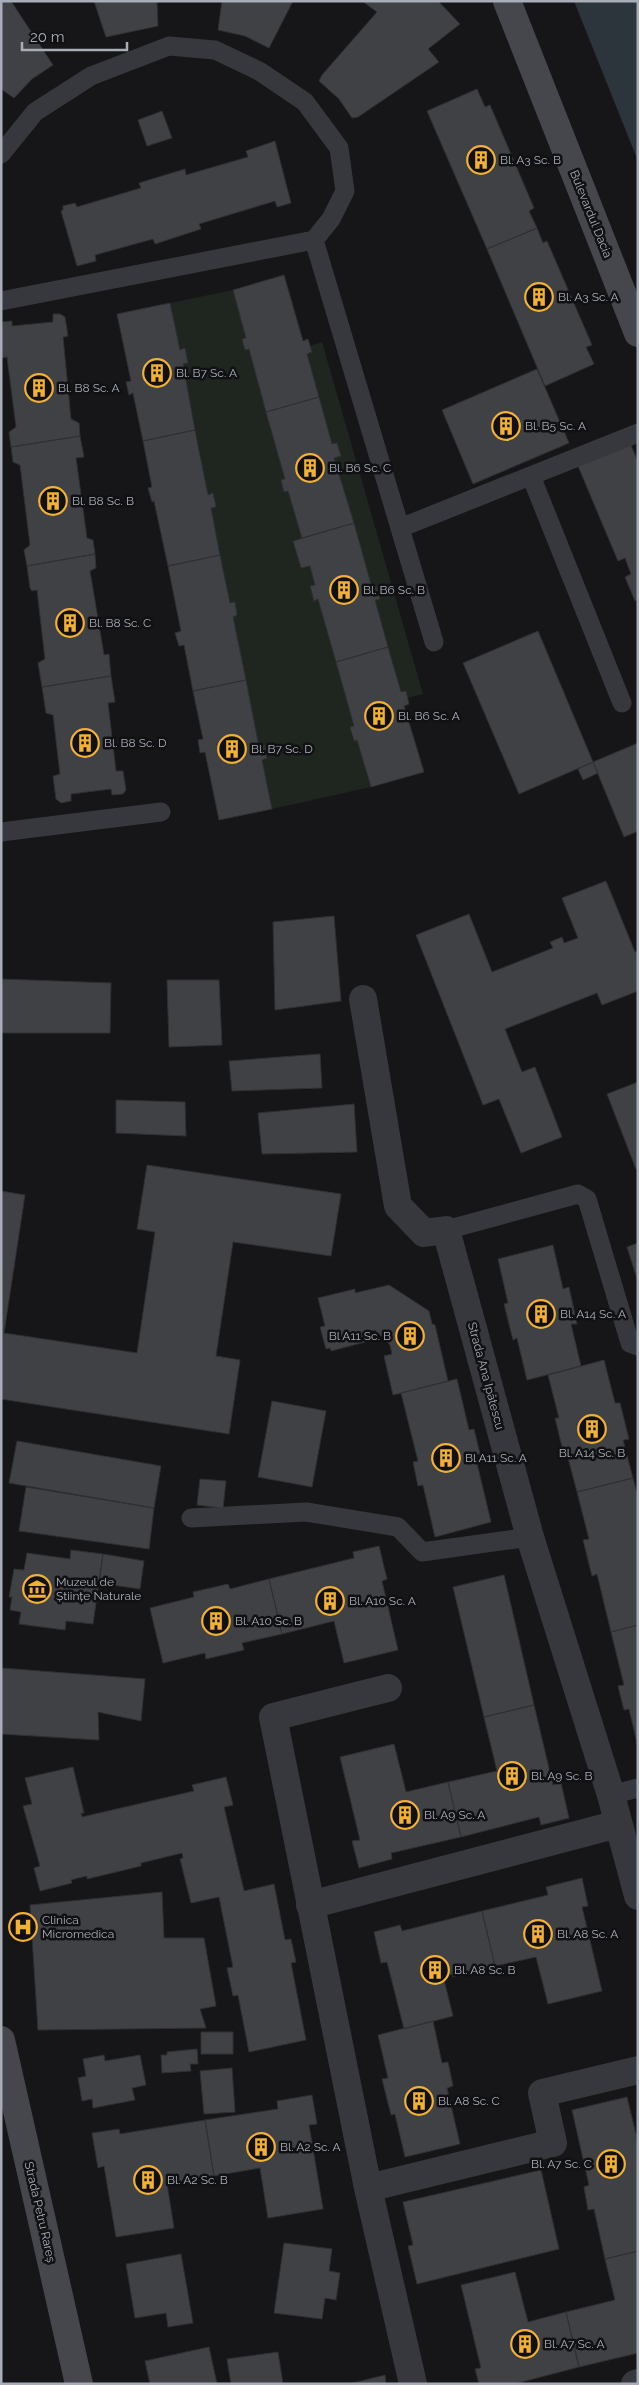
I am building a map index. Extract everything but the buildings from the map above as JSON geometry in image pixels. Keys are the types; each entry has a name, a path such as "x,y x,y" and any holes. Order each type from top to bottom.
{"main road":[{"name":"Bulevardul Dacia","path":"506,5 638,333"},
{"name":"Strada Petru Rareș","path":"1,2040 79,2384"}],"street":[{"path":"363,999 398,1206 424,1234 446,1230"},
{"name":"Strada Ana Ipătescu","path":"446,1230 530,1536 611,1795 638,1896"},
{"path":"388,1688 273,1717 368,2188 413,2384"},
{"path":"310,1905 618,1824"},
{"path":"368,2188 553,2143 542,2093 638,2070"}],"lane":[{"path":"1,154 35,112 91,76 169,46 215,50 259,71 305,102 338,148 344,191 331,219 314,240 1,301"},
{"path":"314,240 434,642"},
{"path":"400,528 638,433"},
{"path":"532,476 622,703"},
{"path":"1,832 161,812"},
{"path":"446,1230 578,1194 587,1199 630,1343 638,1346"},
{"path":"191,1518 306,1512 398,1527 422,1552 530,1536"},
{"path":"611,1795 638,1788"}],"shaded area":[{"path":"574,1 638,1 638,161"},
{"path":"233,290 246,338 242,339 245,350 249,349 285,479 281,480 284,492 288,491 302,538 293,541 301,568 310,566 315,585 310,587 314,600 318,599 354,726 350,727 353,741 357,740 371,787 272,809 262,760 266,758 264,746 259,747 233,617 237,615 235,603 230,603 211,508 216,507 213,494 208,495 183,364 187,363 184,349 180,350 170,303"},
{"path":"322,342 423,694 407,698 401,692 375,600 380,599 376,586 372,588 334,458 341,456 337,443 332,444 307,354 310,346"}],"place":[{"name":"Bl. A3 Sc. B","path":"481,160"},
{"name":"Bl. A3 Sc. A","path":"539,297"},
{"name":"Bl. B7 Sc. A","path":"157,373"},
{"name":"Bl. B8 Sc. A","path":"39,388"},
{"name":"Bl. B5 Sc. A","path":"506,426"},
{"name":"Bl. B6 Sc. C","path":"310,468"},
{"name":"Bl. B8 Sc. B","path":"53,501"},
{"name":"Bl. B6 Sc. B","path":"344,590"},
{"name":"Bl. B8 Sc. C","path":"70,623"},
{"name":"Bl. B6 Sc. A","path":"379,716"},
{"name":"Bl. B8 Sc. D","path":"85,743"},
{"name":"Bl. B7 Sc. D","path":"232,749"},
{"name":"Bl. A14 Sc. A","path":"541,1314"},
{"name":"Bl A11 Sc. B","path":"410,1336"},
{"name":"Bl. A14 Sc. B","path":"592,1429"},
{"name":"Bl A11 Sc. A","path":"446,1458"},
{"name":"Muzeul de Științe Naturale","path":"37,1589"},
{"name":"Bl. A10 Sc. A","path":"330,1601"},
{"name":"Bl. A10 Sc. B","path":"216,1621"},
{"name":"Bl. A9 Sc. B","path":"512,1776"},
{"name":"Bl. A9 Sc. A","path":"405,1815"},
{"name":"Clinica Micromedica","path":"23,1927"},
{"name":"Bl. A8 Sc. A","path":"538,1934"},
{"name":"Bl. A8 Sc. B","path":"435,1970"},
{"name":"Bl. A8 Sc. C","path":"419,2101"},
{"name":"Bl. A2 Sc. A","path":"261,2147"},
{"name":"Bl. A7 Sc. C","path":"611,2164"},
{"name":"Bl. A2 Sc. B","path":"148,2180"},
{"name":"Bl. A7 Sc. A","path":"525,2344"}]}
